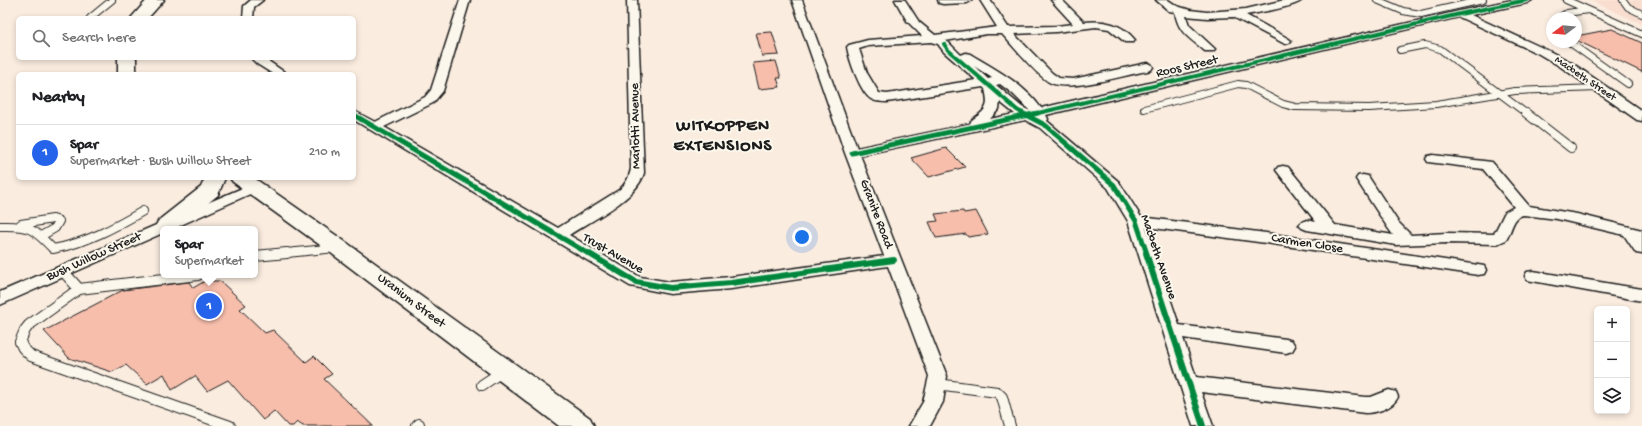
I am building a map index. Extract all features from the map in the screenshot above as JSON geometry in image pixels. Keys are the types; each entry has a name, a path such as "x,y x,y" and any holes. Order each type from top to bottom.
{"street":[{"path":"141,16 156,0"},
{"path":"248,16 249,6 258,0"},
{"path":"375,128 429,100 437,91 465,0"},
{"name":"Marlotti Avenue","path":"558,235 624,193 632,186 636,177 638,169 632,0"},
{"name":"Granite Road","path":"797,0 852,153 938,376 937,392 919,426"},
{"path":"900,0 903,8 913,21 1017,110 1037,118"},
{"path":"943,1 967,0"},
{"path":"985,0 1004,30 1048,76 1056,81 1073,83 1147,67"},
{"path":"1056,0 1082,26"},
{"path":"1161,0 1171,8 1180,12 1201,15 1234,13 1297,0"},
{"name":"Roos Street","path":"852,153 970,127 1037,118 1460,14 1527,0"},
{"path":"1180,12 1184,27 1209,49"},
{"path":"1234,13 1285,41"},
{"name":"Macbeth Street","path":"1460,14 1543,52 1565,64 1642,117"},
{"path":"1002,80 988,85 887,98 876,96 871,92 853,47 868,43 938,41 1004,30 1056,29 1096,24 1112,26 1129,40"},
{"path":"938,41 952,47 1002,80 1033,106 1037,118"},
{"path":"127,60 127,72"},
{"path":"259,60 278,72"},
{"path":"970,127 984,118 994,108 994,103 988,85"},
{"name":"Trust Avenue","path":"356,116 636,282 670,288 732,283 894,260"},
{"name":"Macbeth Avenue","path":"1037,118 1114,185 1136,221 1203,426"},
{"path":"1433,159 1487,165 1524,210"},
{"path":"1283,170 1329,228"},
{"path":"1363,179 1393,225 1407,240"},
{"path":"167,225 210,190 214,180"},
{"name":"Bush Willow Street","path":"167,225 247,182"},
{"name":"Uranium Street","path":"247,182 580,426"},
{"path":"1307,225 1407,240 1447,238 1497,239 1501,237 1509,217 1515,212 1524,210 1547,213 1635,233 1642,249"},
{"name":"Carmen Close","path":"1136,221 1266,238 1478,270"},
{"name":"Bush Willow Street","path":"0,300 160,228"},
{"path":"1533,276 1642,295"},
{"path":"1172,330 1286,346"},
{"path":"1189,383 1365,405 1373,405 1389,397"}],"lane":[{"path":"92,16 112,0"},
{"path":"1377,0 1403,11 1421,14 1483,0"},
{"path":"1566,0 1642,34"},
{"path":"1623,0 1628,7 1642,14"},
{"path":"1574,12 1588,10"},
{"path":"1400,50 1425,45 1436,48 1501,94 1571,148"},
{"path":"1577,48 1628,84"},
{"path":"1144,109 1238,84 1246,85 1283,104 1295,107 1369,108 1417,106 1501,94 1599,88"},
{"path":"18,224 35,230 53,249 66,248 116,227 142,211"},
{"path":"0,226 53,218 59,221 55,228 41,236"},
{"path":"258,256 339,248"},
{"path":"63,271 80,289"},
{"path":"173,278 80,289 29,325 22,333 20,339 23,350 31,356 230,426"},
{"path":"482,385 503,371"},
{"path":"937,384 997,392 1002,397 1010,426"}],"shaded area":[{"path":"1589,0 1642,0 1642,24"}],"building":[{"path":"1612,29 1642,43 1642,72 1582,43 1582,35"},
{"path":"772,32 779,55 762,56 756,33"},
{"path":"776,61 781,78 777,78 780,87 759,89 753,63"},
{"path":"946,148 965,167 929,177 911,158"},
{"path":"963,211 964,213 976,211 988,234 968,237 966,234 936,238 929,222 938,221 935,214"},
{"path":"205,281 220,281 246,305 240,309 265,333 273,330 306,362 314,356 332,374 324,379 373,426 303,426 297,422 293,426 288,426 274,411 263,420 228,380 207,391 195,376 172,390 164,374 147,384 126,365 112,372 69,358 44,331 123,290 189,282 193,288"}],"cycle path":[{"path":"852,153 1038,113 1460,14 1527,0"},
{"path":"944,44 948,50 1017,110 1045,125 1114,185 1136,221 1203,426"},
{"path":"356,116 636,282 670,288 731,283 894,260"}],"place":[{"name":"Spar","path":"209,306"}],"district":[{"name":"WITKOPPEN EXTENSIONS","path":"723,137"}]}
